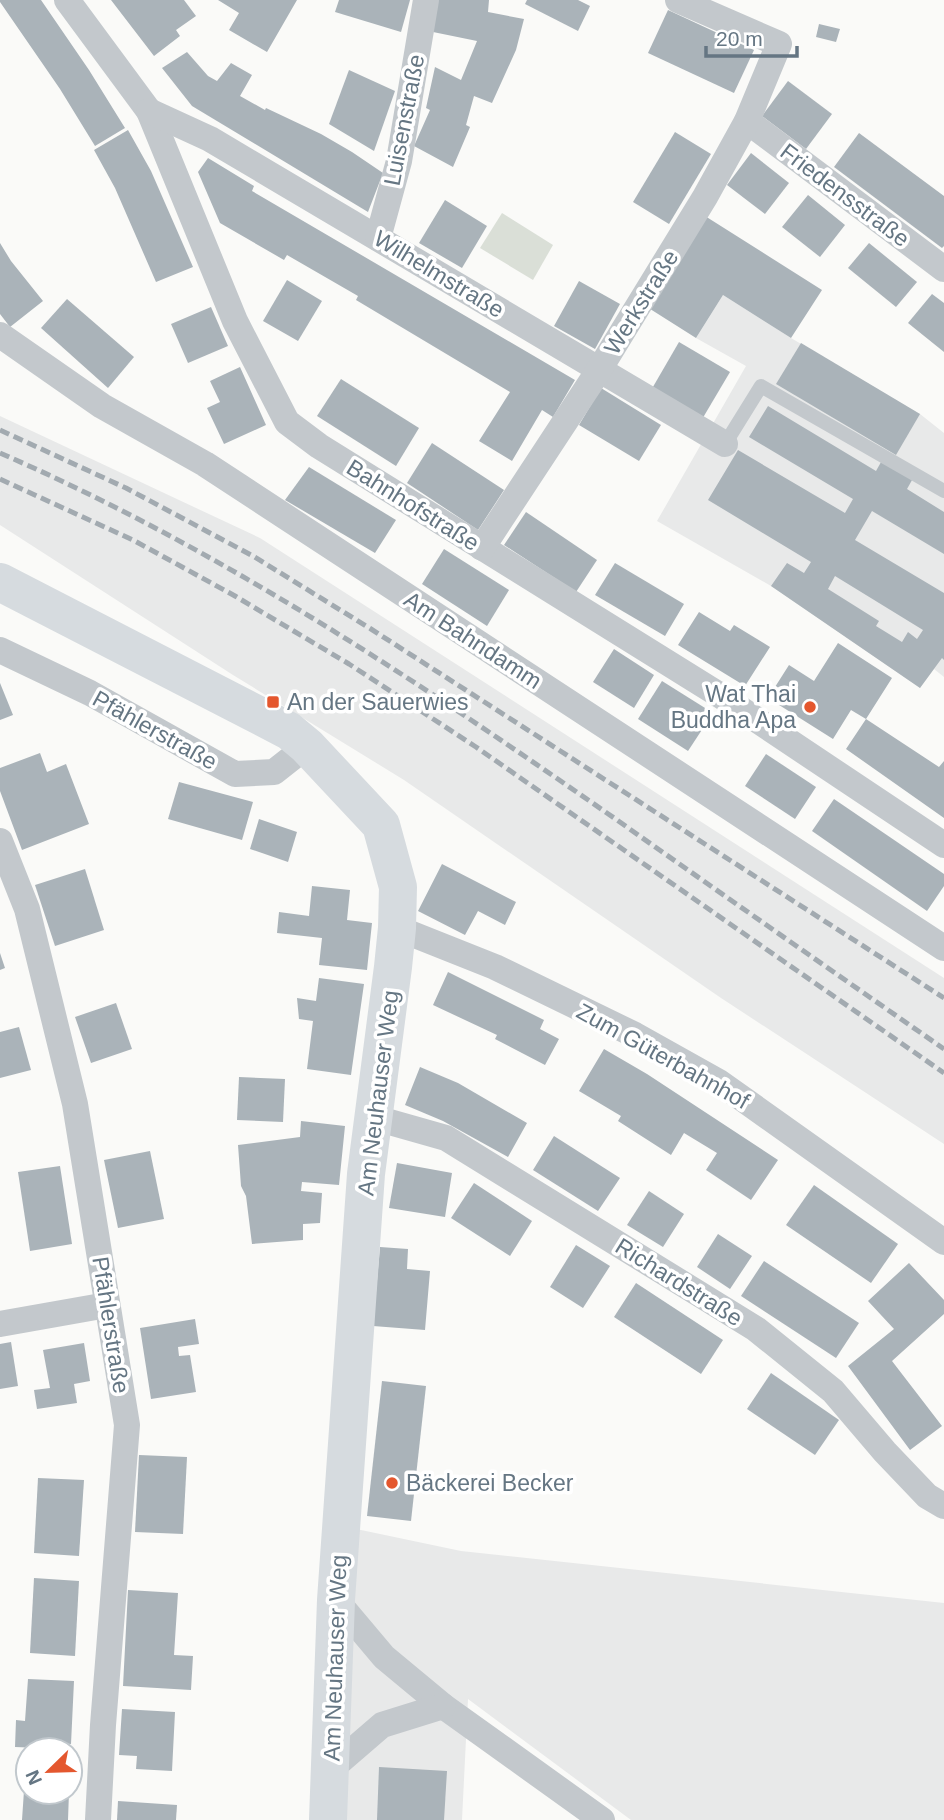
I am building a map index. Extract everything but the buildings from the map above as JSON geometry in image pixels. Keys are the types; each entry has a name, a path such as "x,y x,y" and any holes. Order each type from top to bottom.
{"street":[{"name":"Bahnhofstraße","path":"67,0 149,111 235,321 287,422 319,446 722,696 944,845"},
{"name":"Luisenstraße","path":"378,238 399,161 426,0"},
{"name":"Werkstraße","path":"482,548 669,259 747,121 779,44 678,0"},
{"name":"Wilhelmstraße","path":"149,111 210,138 725,444"},
{"name":"Friedensstraße","path":"747,121 944,269"},
{"name":"Am Bahndamm","path":"0,335 102,406 205,464 944,947"},
{"name":"Am Neuhauser Weg","path":"0,582 289,731 307,746 382,824 398,887 397,928 366,1174 336,1600 328,1820"},
{"name":"Pfählerstraße","path":"0,650 90,693 234,774 274,772 307,746"},
{"name":"Pfählerstraße","path":"0,841 27,909 75,1104 127,1425 98,1820"},
{"name":"Zum Güterbahnhof","path":"397,928 507,973 635,1035 719,1082 944,1242"},
{"name":"Richardstraße","path":"372,1117 446,1138 756,1329 833,1391 927,1496 944,1506"},
{"path":"0,1324 107,1305"},
{"path":"336,1600 384,1657 443,1706 602,1820"},
{"path":"331,1769 382,1725 443,1706"}],"lane":[{"path":"725,444 761,386 944,491"}],"shaded area":[{"path":"502,213 553,245 533,280 480,248"},
{"path":"723,295 920,414 944,433 944,677 934,669 920,688 771,586 657,521 746,366 696,338"},
{"path":"0,416 260,538 944,978 944,1144 721,998 404,780 233,675 0,525"},
{"path":"342,1526 461,1551 944,1603 944,1820 631,1820 468,1699 462,1820 328,1820"}],"railway":[{"path":"0,430 126,488 253,556 944,998"},
{"path":"0,453 162,532 318,621 469,718 944,1049"},
{"path":"0,479 133,540 235,596 349,664 476,747 944,1073"}],"place":[{"name":"An der Sauerwies","path":"273,702"},
{"name":"Wat Thai Buddha Apa","path":"810,707"},
{"name":"Bäckerei Becker","path":"392,1483"}]}
